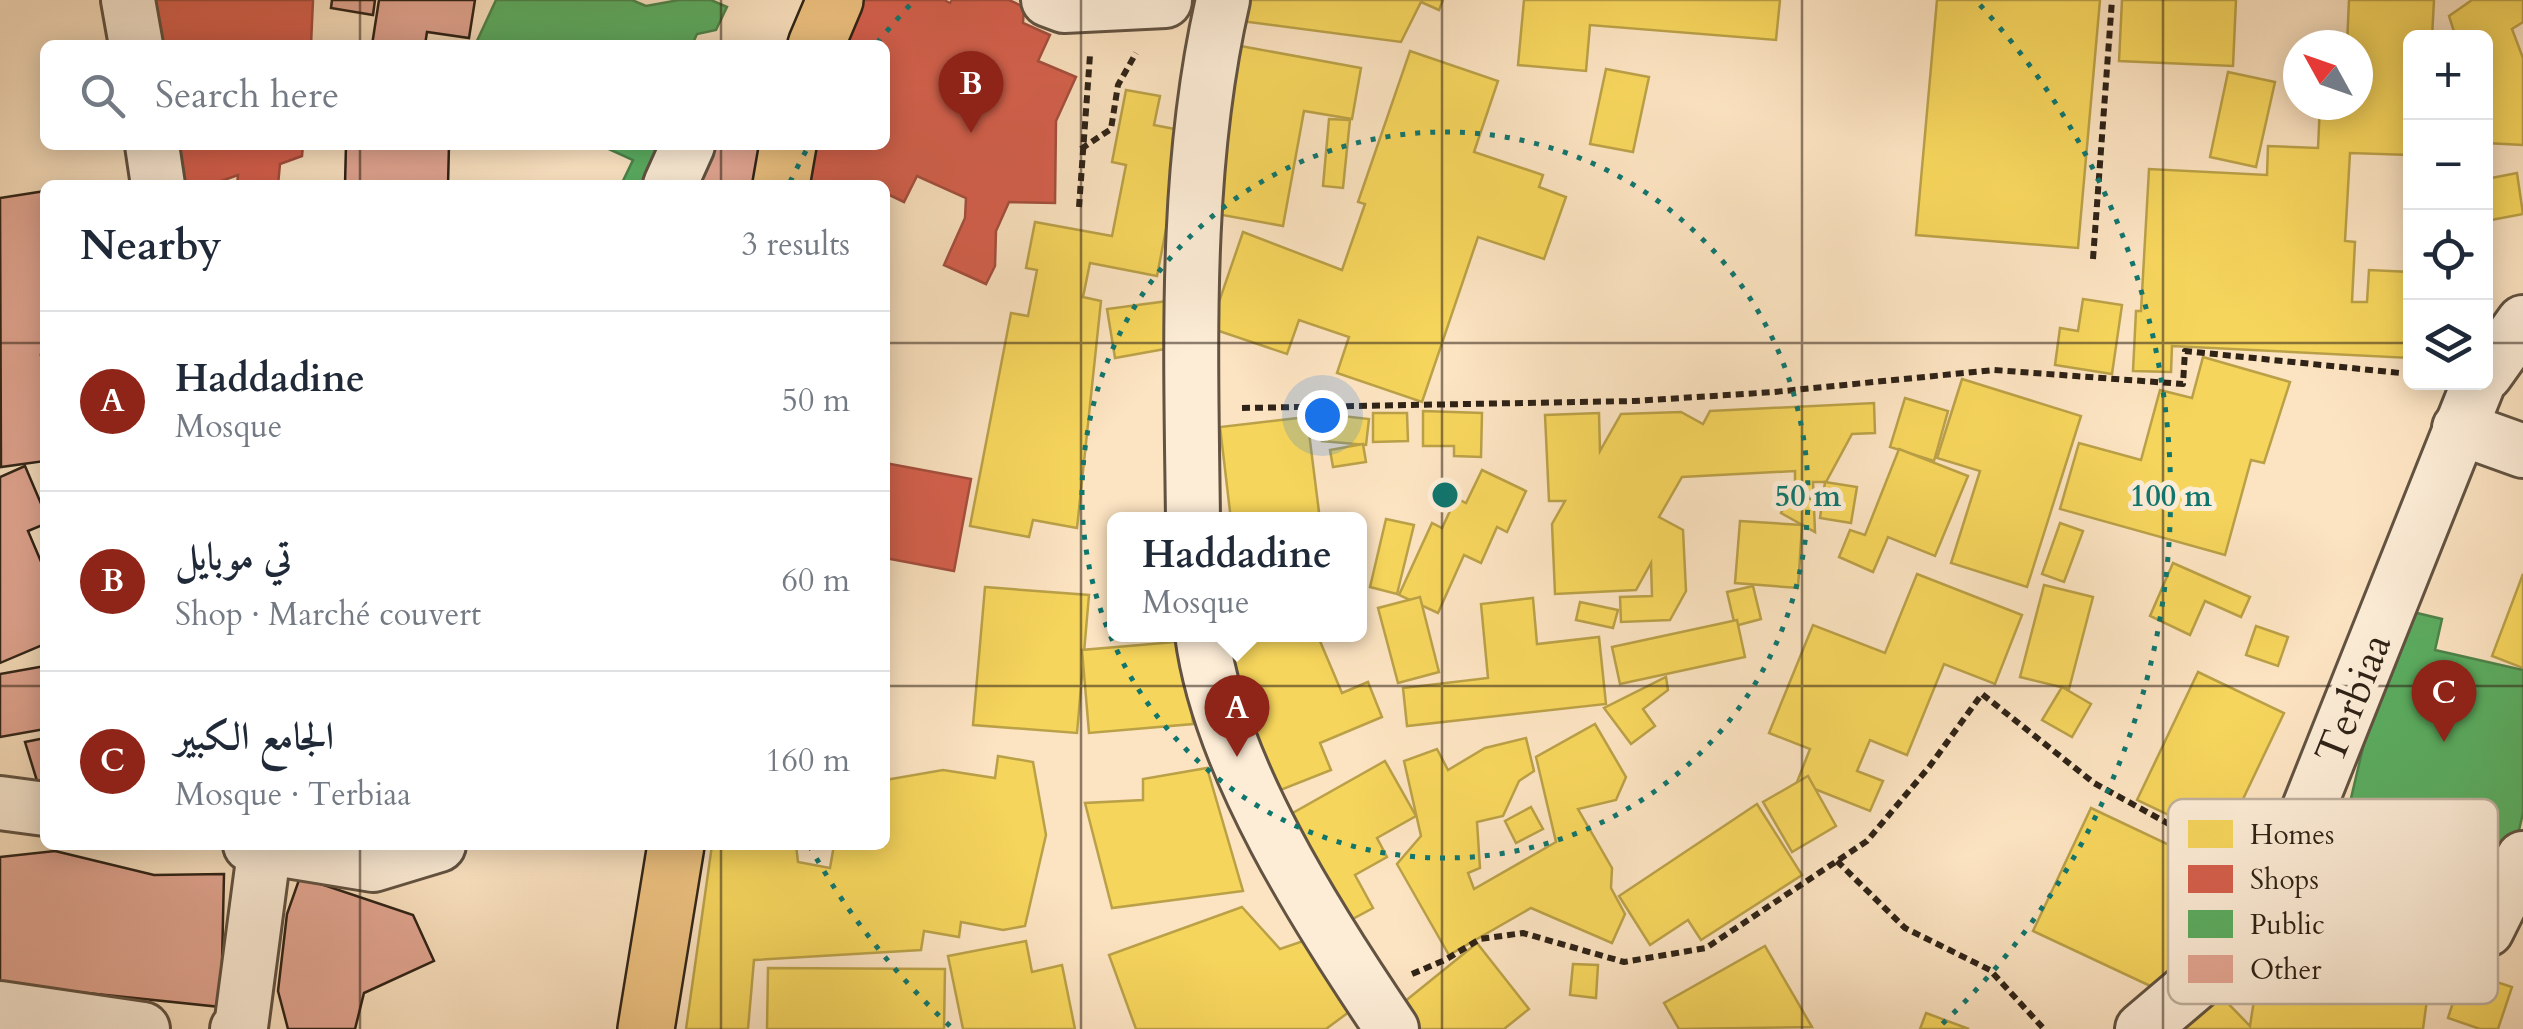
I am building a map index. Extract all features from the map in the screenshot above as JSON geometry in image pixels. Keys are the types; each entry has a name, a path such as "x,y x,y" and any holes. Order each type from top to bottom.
{"main road":[{"path":"818,40 835,0"},
{"path":"782,180 787,150"},
{"path":"646,1029 675,850"}],"street":[{"path":"128,0 135,40"},
{"path":"1192,512 1193,265 1202,133 1223,0"},
{"path":"1060,2 1165,1"},
{"path":"153,150 157,180"},
{"path":"672,180 686,150"},
{"path":"2493,364 2523,322"},
{"path":"2469,406 2523,451"},
{"name":"Terbiaa","path":"2312,799 2469,406"},
{"path":"1204,642 1216,703 1246,778 1316,914 1380,1011"},
{"path":"0,803 40,808"},
{"path":"238,1029 260,850"},
{"path":"284,850 373,865 422,850"},
{"path":"2498,908 2523,858"},
{"name":"Terbiaa","path":"2142,1029 2171,1004"},
{"path":"0,1008 143,1029"}],"path":[{"path":"2093,258 2112,0"},
{"path":"1082,148 1110,129 1118,85 1165,1"},
{"path":"1060,2 1090,52 1079,207"},
{"path":"1191,409 1635,401 1994,370 2183,384 2186,351 2403,373"},
{"path":"1380,1011 1480,939 1523,932 1624,962 1706,948 1867,841 1929,767 1982,694 2094,782 2168,823"},
{"path":"1836,861 1905,928 1990,970 2044,1029"}],"building: Homes":[{"path":"1239,0 1443,0 1439,10 1421,2 1401,42 1233,20"},
{"path":"1524,0 1780,0 1776,40 1590,25 1586,71 1518,65"},
{"path":"1937,0 2100,0 2078,248 1916,235"},
{"path":"2122,0 2236,0 2233,66 2119,61"},
{"path":"2349,0 2434,0 2432,30 2403,30 2403,155 2350,153 2345,241 2355,242 2352,302 2367,302 2369,270 2403,272 2403,358 2172,346 2171,372 2133,371 2136,311 2141,311 2149,169 2267,175 2268,146 2318,148 2319,120 2373,120 2373,30 2348,30"},
{"path":"2472,0 2523,0 2523,22 2512,29 2523,58 2523,145 2493,143 2493,30 2453,30 2449,16"},
{"path":"1235,45 1361,68 1352,119 1304,111 1283,226 1206,212"},
{"path":"1410,51 1498,81 1474,152 1543,175 1539,187 1566,197 1544,259 1478,237 1422,402 1337,373 1349,337 1299,320 1287,354 1210,328 1243,232 1342,270 1365,204 1358,202"},
{"path":"1606,69 1649,77 1633,152 1590,144"},
{"path":"2228,72 2275,82 2256,167 2210,157"},
{"path":"1126,90 1160,96 1154,125 1185,131 1157,276 1090,263 1083,297 1101,301 1077,528 1033,520 1029,537 970,526 1011,313 1028,316 1037,270 1026,268 1035,222 1112,236 1126,165 1112,162"},
{"path":"1329,119 1350,120 1343,188 1323,186"},
{"path":"2517,173 2523,214 2493,220 2493,178"},
{"path":"2083,299 2122,305 2112,374 2055,365 2060,328 2078,331"},
{"path":"1168,301 1176,347 1115,358 1107,309"},
{"path":"2203,357 2290,382 2264,463 2251,460 2225,555 2060,509 2079,443 2141,460 2160,390 2192,398"},
{"path":"1962,379 2081,416 2027,587 1951,563 1980,471 1937,458"},
{"path":"1905,398 1948,411 1934,461 1890,447"},
{"path":"1874,403 1875,433 1852,434 1826,482 1813,482 1815,532 1781,513 1795,486 1795,471 1682,477 1659,517 1683,530 1686,591 1670,620 1621,622 1620,597 1652,596 1651,563 1636,590 1555,594 1552,524 1565,501 1549,501 1545,415 1599,413 1600,451 1621,414 1681,412 1703,424 1710,411"},
{"path":"1423,411 1482,413 1481,457 1454,456 1454,446 1423,446"},
{"path":"1373,413 1407,413 1408,441 1373,442"},
{"path":"1325,414 1369,419 1366,445 1322,441"},
{"path":"1307,417 1319,512 1230,512 1220,427"},
{"path":"1363,444 1366,462 1333,467 1330,450"},
{"path":"1899,449 1968,476 1935,556 1888,537 1873,572 1839,557 1850,530 1865,535"},
{"path":"1482,470 1526,491 1507,532 1497,527 1481,563 1464,555 1438,613 1399,595 1432,523 1442,528 1456,498 1466,503"},
{"path":"1825,482 1857,487 1851,523 1820,518"},
{"path":"1386,519 1414,525 1397,594 1370,587"},
{"path":"1740,521 1802,525 1798,588 1735,583"},
{"path":"2060,523 2083,531 2064,582 2042,574"},
{"path":"2173,563 2250,597 2241,617 2205,601 2190,635 2150,616"},
{"path":"1917,574 2022,615 1995,684 1944,664 1907,755 1870,740 1857,771 1883,781 1870,811 1797,782 1810,749 1769,733 1813,625 1885,653"},
{"path":"2523,574 2523,668 2492,656"},
{"path":"2044,585 2093,597 2069,689 2020,677"},
{"path":"1753,586 1761,619 1735,626 1727,592"},
{"path":"985,587 1089,595 1077,733 973,725"},
{"path":"1420,597 1439,672 1398,683 1378,608"},
{"path":"1533,598 1537,644 1599,637 1606,704 1407,726 1403,688 1488,678 1481,604"},
{"path":"1580,602 1618,610 1613,628 1576,620"},
{"path":"1737,620 1745,657 1620,684 1612,647"},
{"path":"2256,626 2288,637 2278,666 2246,655"},
{"path":"1186,642 1193,724 1089,733 1082,650"},
{"path":"1227,642 1320,642 1342,693 1368,682 1382,717 1320,743 1331,770 1273,793 1213,648"},
{"path":"2198,672 2284,713 2243,799 2168,799 2168,815 2137,800"},
{"path":"1666,677 1668,690 1643,709 1655,726 1631,744 1604,708"},
{"path":"2062,687 2091,704 2072,737 2042,720"},
{"path":"1595,724 1626,777 1616,800 1578,809 1612,868 1611,888 1625,914 1612,943 1531,908 1449,955 1397,864 1421,836 1404,761 1437,749 1448,770 1485,748 1526,738 1534,771 1519,781 1503,816 1477,822 1480,868 1468,873 1474,889 1556,842 1536,757"},
{"path":"998,756 1033,762 1046,835 1025,926 1003,930 961,922 959,937 924,931 921,950 754,960 748,1029 686,1029 711,850 797,850 798,862 830,868 833,850 890,850 890,779 943,770 995,778"},
{"path":"1385,761 1416,816 1377,838 1387,857 1355,875 1373,908 1334,929 1275,823"},
{"path":"1207,768 1243,891 1112,908 1085,803 1143,800 1143,779"},
{"path":"1808,776 1836,826 1792,852 1763,802"},
{"path":"1757,804 1802,875 1701,940 1688,920 1650,945 1619,896"},
{"path":"1531,807 1543,829 1516,843 1505,821"},
{"path":"2091,808 2168,844 2168,976 2161,991 2033,931"},
{"path":"1242,907 1280,949 1312,938 1353,1009 1326,1029 1136,1029 1109,955"},
{"path":"1026,941 1032,972 1062,965 1075,1029 963,1029 948,956"},
{"path":"1477,943 1529,1009 1504,1029 1407,1029 1393,1011"},
{"path":"1765,946 1812,1027 1679,1029 1664,1003"},
{"path":"1573,964 1598,965 1596,998 1570,995"},
{"path":"768,968 945,969 944,1029 767,1029"},
{"path":"2498,982 2512,987 2498,1029 2480,1029 2448,1018 2452,1004 2498,1004"},
{"path":"2203,1004 2229,1004 2250,1026 2253,1004 2426,1004 2423,1029 2177,1029"},
{"path":"1926,1013 1969,1029 1920,1029"}],"building: Shops":[{"path":"119,0 313,0 311,40 125,40"},
{"path":"856,0 1009,0 1024,7 1023,23 1050,35 1038,61 1076,77 1056,121 1055,203 1009,202 996,231 995,266 986,284 944,265 965,218 966,198 917,176 904,202 890,195 890,180 800,180 803,150 890,150 890,40 837,40"},
{"path":"141,150 303,150 302,156 280,164 278,180 238,180 238,175 224,180 151,180"},
{"path":"890,464 971,479 954,571 890,559"}],"building: Public":[{"path":"496,0 632,0 646,6 711,0 727,7 716,30 697,34 694,40 477,40"},
{"path":"611,150 673,150 658,180 623,180 633,160"},
{"path":"2396,608 2442,619 2435,650 2523,670 2523,813 2505,891 2498,889 2498,799 2351,799"}],"building: Other":[{"path":"332,0 375,0 373,15 331,8"},
{"path":"379,0 475,0 469,38 427,32 426,40 373,40"},
{"path":"346,150 449,150 448,180 345,180"},
{"path":"696,150 763,150 758,180 681,180"},
{"path":"40,192 40,462 1,467 0,198"},
{"path":"25,466 40,501 40,526 28,531 40,559 40,646 0,663 0,477"},
{"path":"40,667 40,730 0,737 0,674"},
{"path":"40,739 40,785 38,784 25,742"},
{"path":"55,851 154,875 224,874 221,1007 0,984 0,857"},
{"path":"300,877 413,915 434,961 364,993 355,1029 288,1029 278,991 287,914"}],"place":[{"name":"تي موبايل","path":"971,133"},
{"name":"الجامع الكبير","path":"2444,742"},
{"name":"Haddadine","path":"1237,757"}]}
